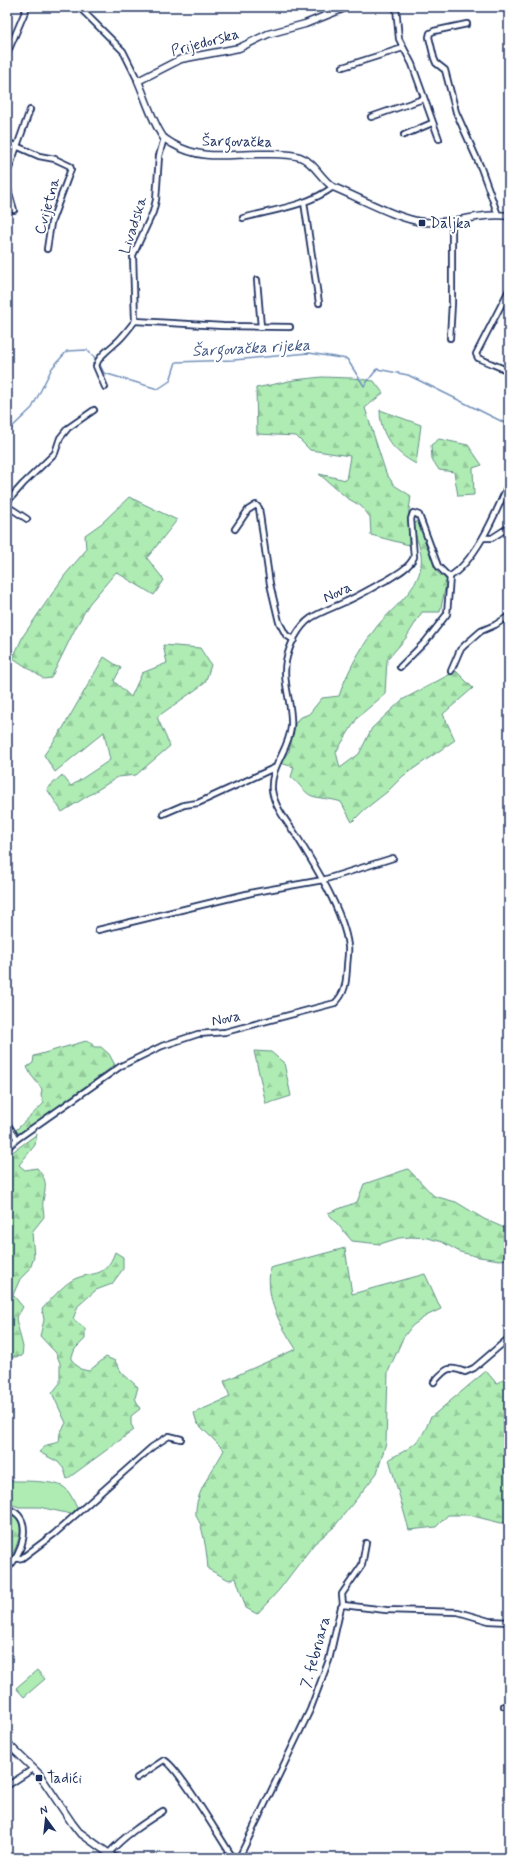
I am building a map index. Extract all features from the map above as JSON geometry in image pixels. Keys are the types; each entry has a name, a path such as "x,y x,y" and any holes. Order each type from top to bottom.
{"street":[{"path":"7,54 26,7"},
{"path":"79,7 122,51 138,81 155,122 164,138"},
{"name":"Prijedorska","path":"138,81 181,60 239,48 268,34 305,24 347,7"},
{"path":"396,7 397,31 403,48 412,64 423,99 439,139"},
{"path":"467,24 434,31 430,33 429,37 436,63 445,70 456,112 481,168 498,215"},
{"path":"343,67 403,48"},
{"path":"371,117 423,99"},
{"path":"7,174 30,110"},
{"path":"404,135 432,123"},
{"name":"Šargovačka","path":"164,138 186,151 210,156 262,154 301,157 312,164 325,182 333,187 409,219 424,222 498,215 509,216"},
{"name":"Livadska","path":"135,321 133,256 153,212 156,200 159,156 164,138"},
{"name":"Cvijetna","path":"7,142 70,166 71,169 51,223 47,249"},
{"path":"7,186 14,210"},
{"path":"242,218 304,202 323,195 333,187"},
{"path":"304,202 319,303"},
{"path":"450,338 452,303 452,220"},
{"path":"257,280 261,327"},
{"path":"509,290 476,354 478,358 509,371"},
{"path":"105,387 96,366 97,363 101,356 119,340 135,321 290,327"},
{"path":"7,502 23,484 55,454 60,438 68,428 94,410"},
{"path":"400,667 426,641 447,614 450,577 475,552 509,483"},
{"path":"235,529 248,510 256,505 259,508 270,584 280,622 283,632 294,640"},
{"path":"7,506 27,519"},
{"name":"Nova","path":"7,1148 17,1139 121,1066 162,1046 198,1034 225,1032 335,1003 342,996 346,986 348,946 340,918 318,870 277,804 272,789 274,768 285,747 291,729 291,712 285,686 285,672 289,650 302,627 312,618 358,596 397,574 412,562 414,557 413,513 419,516 438,566 441,571 450,577"},
{"path":"483,538 492,538 509,527"},
{"path":"451,671 460,650 465,645 481,631 495,625 509,616"},
{"path":"163,814 184,805 198,803 274,768"},
{"path":"98,930 256,892 323,880 394,858"},
{"path":"7,1123 17,1139"},
{"path":"434,1382 446,1370 452,1368 466,1372 474,1368 509,1338"},
{"path":"15,1559 22,1558 54,1534 152,1447 169,1436 181,1439"},
{"path":"7,1509 15,1512 18,1516 23,1524 25,1534 22,1546 15,1559 7,1569"},
{"path":"343,1605 342,1594 362,1565 366,1543"},
{"name":"7. februara","path":"239,1858 310,1710 329,1660 341,1607 343,1605 386,1610 458,1612 489,1621 509,1622"},
{"path":"7,1743 44,1780 75,1827 115,1858"},
{"path":"137,1778 164,1760 169,1763 180,1776 233,1858"},
{"path":"7,1786 33,1769"},
{"path":"109,1854 120,1842 163,1811"},
{"path":"495,1858 509,1856"}],"green space":[{"path":"322,377 352,378 374,381 383,393 365,408 386,473 394,485 411,496 408,517 409,545 371,535 370,517 361,506 347,498 319,474 346,480 350,456 310,450 296,436 257,434 256,388 294,380"},
{"path":"380,410 421,425 416,464 401,454 390,442 383,428"},
{"path":"439,439 468,445 482,465 473,468 474,495 458,496 454,472 439,470 432,459 431,445"},
{"path":"129,497 177,520 147,558 164,580 154,595 116,572 89,604 51,678 44,679 13,658 23,636 65,575 86,550 85,535 102,523"},
{"path":"417,521 421,521 434,566 438,573 447,580 440,612 422,612 406,638 387,660 385,694 358,717 336,752 340,768 359,754 372,728 402,700 456,671 473,688 443,714 455,740 403,776 352,822 341,802 310,795 291,777 294,767 280,763 289,751 295,724 299,718 309,714 322,698 339,696 350,670 369,637 381,621 409,592 415,583 419,575 421,565 420,550 413,526"},
{"path":"163,645 200,648 211,665 205,683 157,717 170,746 136,775 118,777 62,812 47,789 62,775 71,786 110,760 104,732 55,772 44,755 63,728 104,657 121,668 114,681 131,697 142,673 167,663"},
{"path":"86,1041 91,1043 94,1047 101,1047 109,1054 115,1065 19,1134 16,1130 44,1103 41,1096 42,1089 31,1075 27,1067 33,1063 34,1056"},
{"path":"254,1051 271,1052 284,1063 291,1096 266,1104"},
{"path":"37,1134 35,1145 19,1165 25,1170 37,1168 45,1180 43,1203 44,1217 32,1232 34,1257 30,1269 20,1279 13,1295 23,1307 16,1319 23,1347 22,1356 7,1358 7,1156"},
{"path":"408,1169 434,1196 456,1202 484,1219 509,1230 509,1259 500,1260 479,1257 460,1252 442,1242 428,1238 399,1238 380,1244 352,1241 328,1213 357,1202 364,1184"},
{"path":"345,1248 352,1294 425,1274 441,1309 426,1316 412,1326 403,1338 388,1372 386,1443 377,1473 334,1527 314,1544 279,1590 257,1614 246,1608 236,1578 229,1580 208,1569 204,1537 201,1525 196,1515 196,1507 198,1498 206,1481 224,1450 197,1423 194,1413 230,1397 224,1381 296,1349 284,1330 275,1311 270,1291 270,1268"},
{"path":"115,1252 123,1257 123,1269 112,1284 96,1290 78,1306 73,1319 85,1328 85,1339 75,1349 71,1359 80,1369 89,1371 106,1357 115,1361 122,1373 138,1387 135,1398 140,1409 131,1416 131,1424 134,1430 67,1479 64,1469 58,1462 39,1452 47,1445 59,1442 60,1433 66,1423 52,1393 60,1383 60,1363 56,1353 40,1336 44,1320 42,1309 71,1281 102,1271 106,1268"},
{"path":"486,1371 497,1384 509,1375 509,1522 501,1523 469,1515 448,1515 436,1527 409,1530 389,1459 410,1448 423,1433 430,1418"},
{"path":"7,1481 38,1482 62,1486 69,1493 77,1508 71,1514 39,1507 19,1507 7,1503"},
{"path":"7,1512 15,1516 19,1521 20,1528 17,1544 7,1564"},
{"path":"37,1670 45,1679 24,1697 16,1688"}],"waterway":[{"name":"Šargovačka rijeka","path":"7,432 32,408 52,368 67,351 87,350 97,360"},
{"name":"Šargovačka rijeka","path":"99,363 104,373 158,389 170,381 176,362 234,360 309,353 347,359 364,386 377,369 408,375 509,425"}],"place":[{"name":"Daljka","path":"422,223"},
{"name":"Tadići","path":"39,1778"}]}
